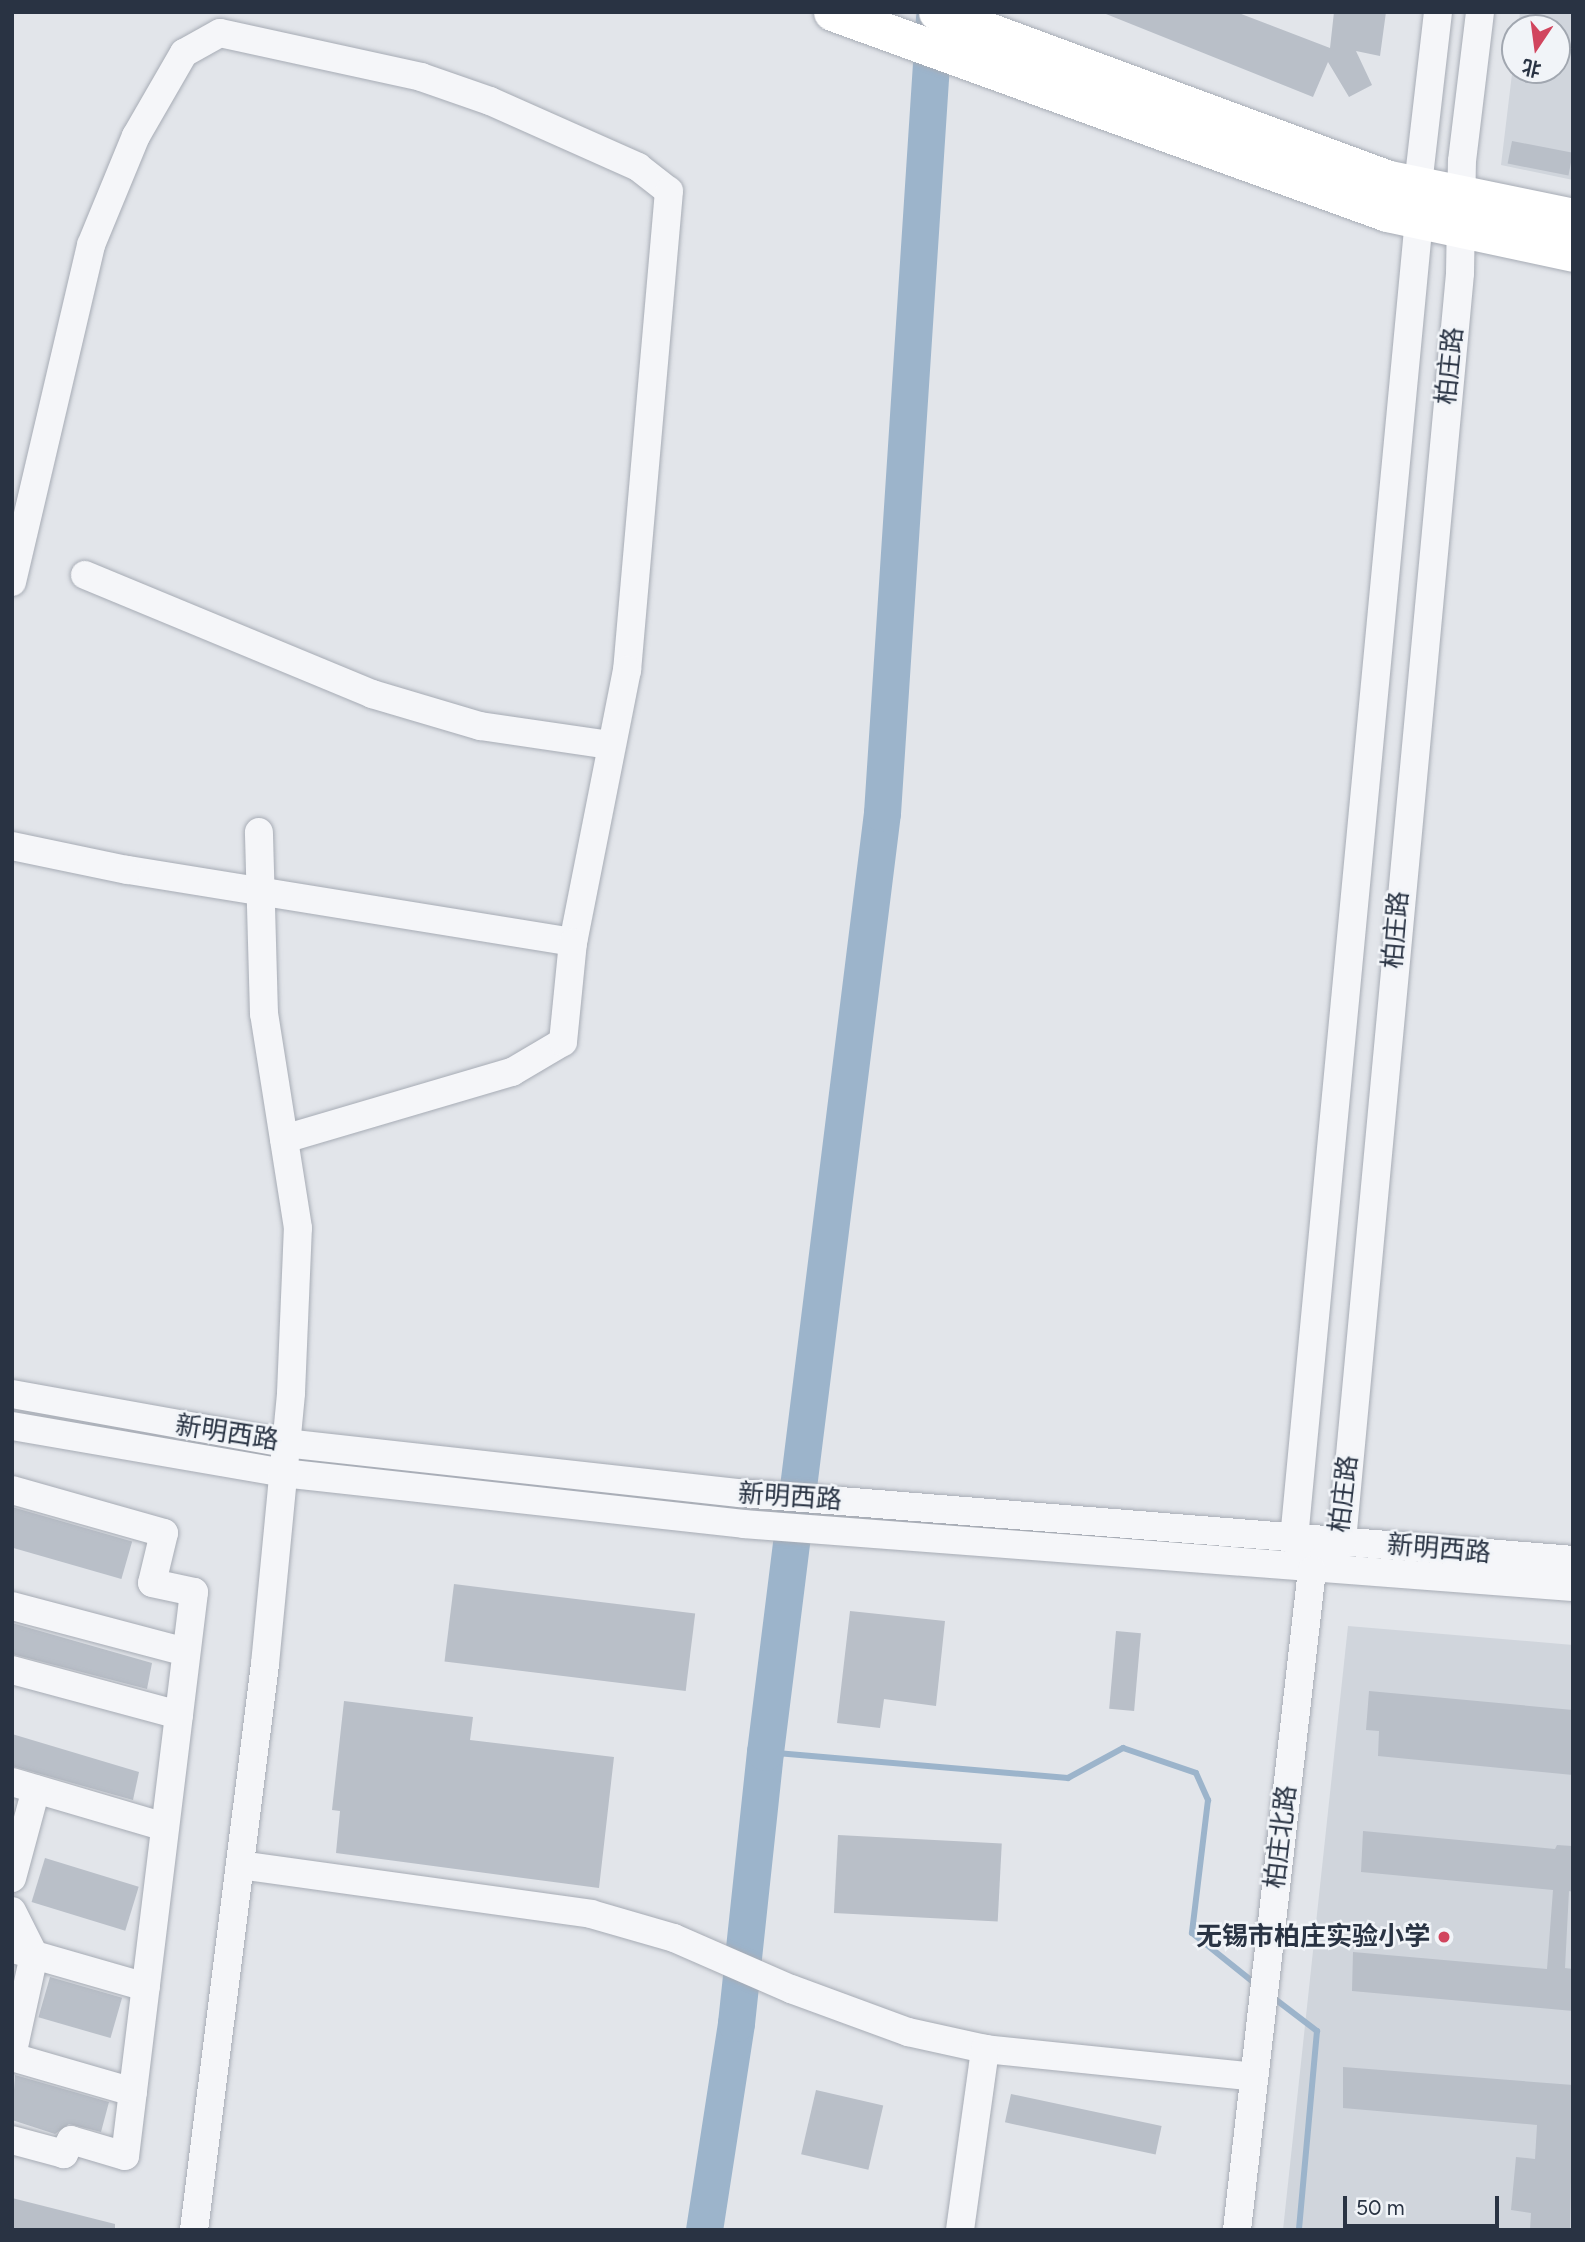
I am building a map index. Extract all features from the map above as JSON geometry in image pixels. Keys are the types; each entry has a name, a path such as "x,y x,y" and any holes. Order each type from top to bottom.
{"main road":[{"path":"832,12 988,71 1387,213 1418,203"},
{"path":"937,12 1385,178 1418,203 1463,213 1573,253"},
{"path":"1463,213 1573,217"}],"street":[{"name":"柏庄路","path":"1438,12 1294,1539 1312,1570 1342,1541 1480,12"},
{"path":"12,582 91,245 136,136 184,53 220,33 421,77 490,101 638,167 669,191 627,670 573,942 563,1042 512,1072 284,1139"},
{"path":"85,575 372,694 480,726 611,745"},
{"path":"194,2230 240,1865 283,1473 298,1228 264,1014 259,832"},
{"path":"12,846 261,892 573,942"},
{"name":"新明西路","path":"12,1394 285,1443 741,1493 1573,1560"},
{"name":"新明西路","path":"12,1426 283,1473 836,1534 1573,1587"},
{"path":"12,1490 164,1533 152,1583 194,1592 125,2156 71,2140 64,2154 12,2140"},
{"name":"柏庄北路","path":"1237,2230 1312,1570"},
{"path":"12,1606 187,1652"},
{"path":"12,1670 179,1715"},
{"path":"12,1878 24,1786 165,1828"},
{"path":"240,1865 591,1914 674,1938 792,1989 908,2032 985,2049 1254,2077"},
{"path":"12,1911 23,1952 12,2057 133,2092"},
{"path":"23,1952 146,1987"},
{"path":"960,2230 985,2049"}],"shaded area":[{"path":"1573,12 1573,180 1501,165 1511,84 1571,84 1571,14 1520,14"},
{"name":"无锡市柏庄实验小学","path":"1348,1626 1573,1645 1573,2230 1283,2230"}],"building":[{"path":"1101,12 1236,12 1330,48 1334,12 1386,12 1380,56 1356,51 1372,85 1349,97 1328,62 1313,97"},
{"path":"1512,141 1573,153 1568,175 1508,164"},
{"path":"12,1507 132,1541 121,1579 12,1548"},
{"path":"454,1584 695,1614 686,1691 444,1661"},
{"path":"850,1611 945,1621 936,1706 884,1699 880,1728 837,1723"},
{"path":"12,1623 152,1663 147,1689 12,1654"},
{"path":"1116,1631 1141,1633 1134,1711 1109,1709"},
{"path":"1369,1691 1573,1710 1573,1775 1378,1756 1379,1731 1366,1730"},
{"path":"344,1701 473,1717 470,1740 614,1757 599,1888 336,1853 340,1811 332,1810"},
{"path":"12,1734 139,1772 133,1800 12,1766"},
{"path":"1363,1831 1555,1849 1557,1845 1572,1846 1573,1892 1569,1891 1565,1968 1573,1969 1573,2011 1352,1991 1353,1952 1547,1969 1553,1890 1361,1872"},
{"path":"838,1835 1002,1844 998,1921 834,1913"},
{"path":"45,1858 139,1887 125,1931 32,1902"},
{"path":"50,1977 122,1998 111,2038 38,2017"},
{"path":"1343,2067 1573,2085 1570,2230 1530,2230 1531,2213 1511,2210 1516,2157 1535,2159 1537,2125 1343,2108"},
{"path":"15,2075 109,2102 101,2132 69,2124 55,2134 12,2120"},
{"path":"816,2090 883,2106 868,2170 801,2154"},
{"path":"1011,2094 1162,2126 1156,2154 1005,2122"},
{"path":"12,2198 115,2224 115,2230 12,2230"}],"waterway":[{"path":"704,2230 736,2023 765,1752 882,813 934,18"},
{"path":"765,1752 1068,1778 1123,1748 1196,1773 1208,1800 1192,1933 1257,1985"},
{"path":"1271,1996 1317,2031 1299,2230"}],"place":[{"name":"无锡市柏庄实验小学","path":"1444,1937"}]}
